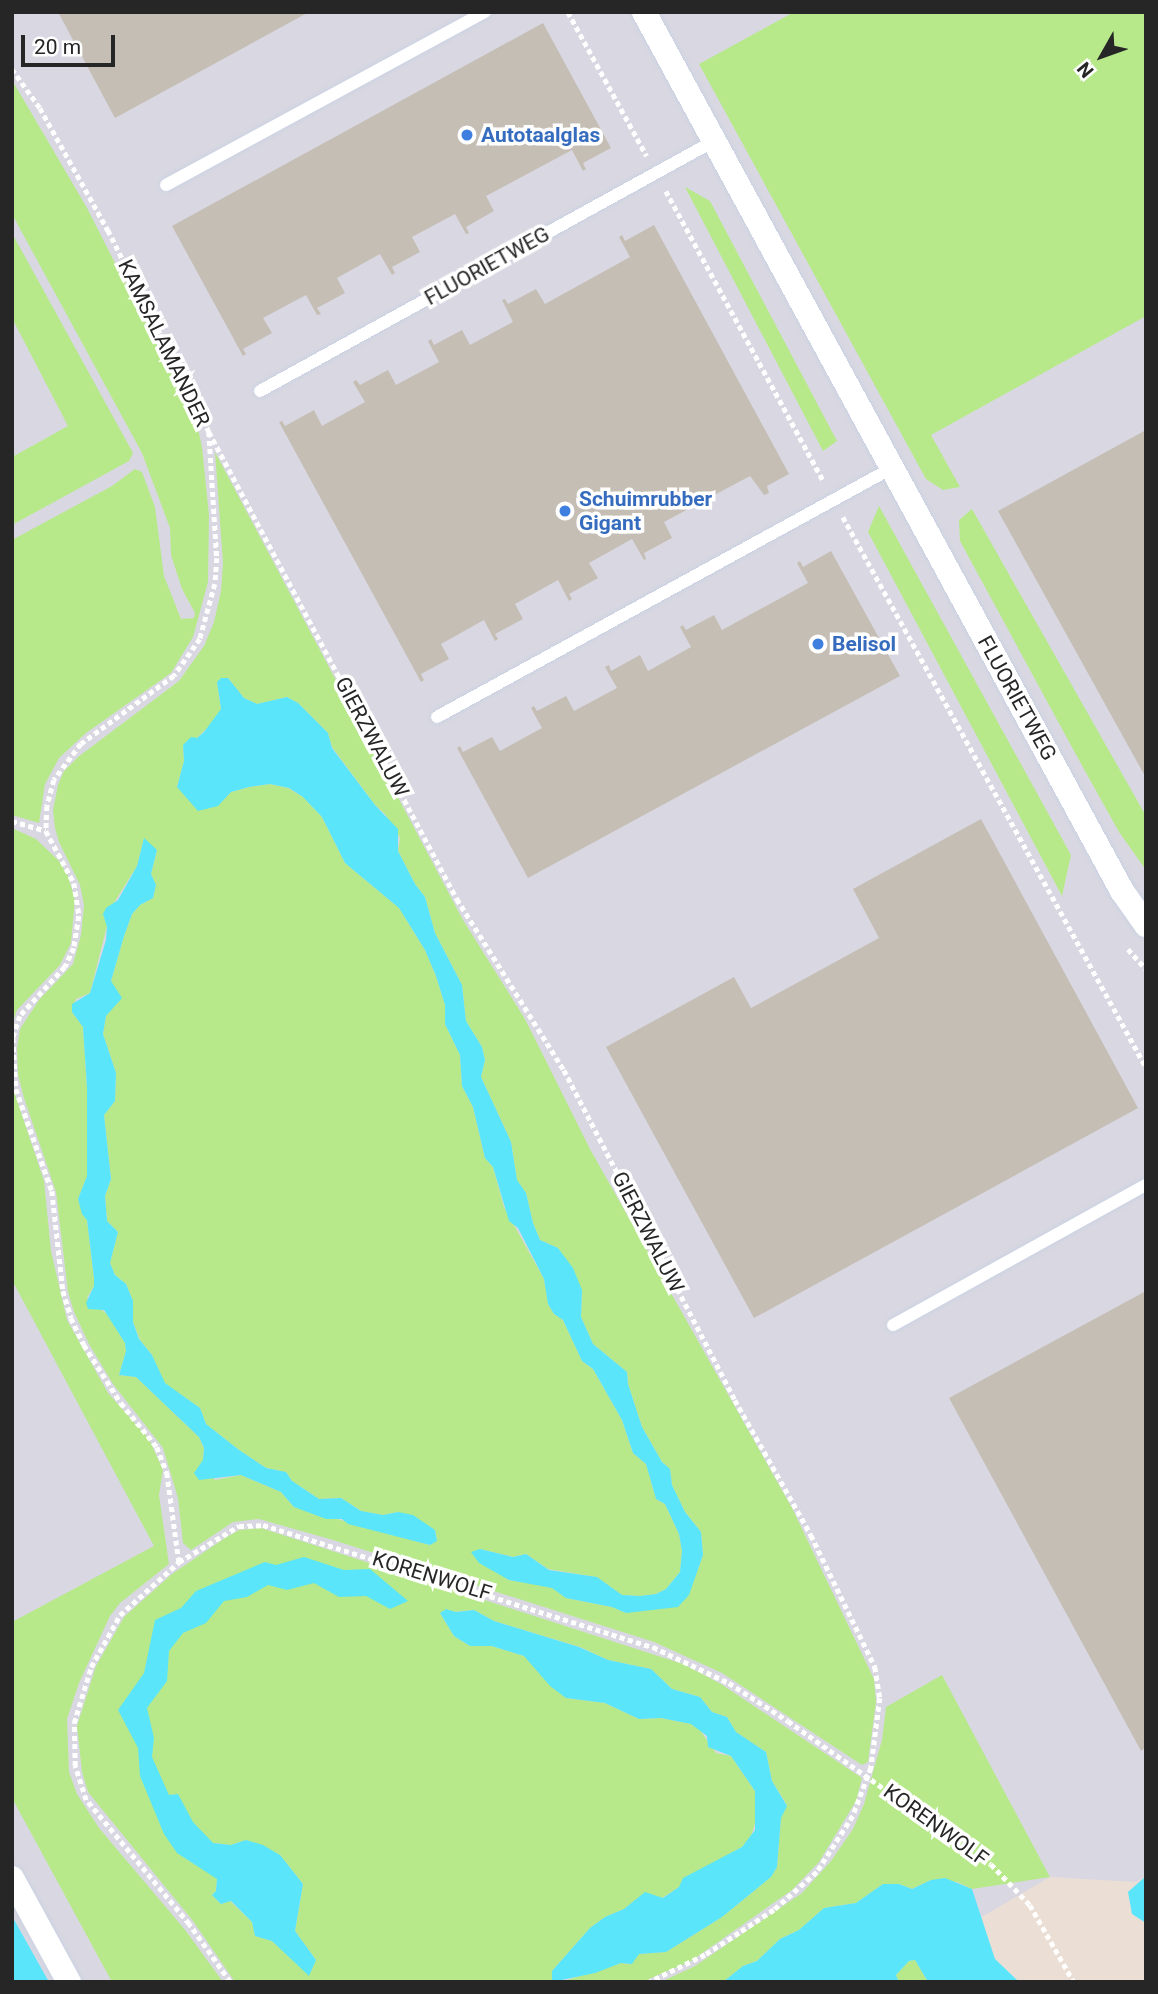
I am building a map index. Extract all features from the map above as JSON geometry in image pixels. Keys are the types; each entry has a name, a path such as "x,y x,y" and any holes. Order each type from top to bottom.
{"street":[{"name":"FLUORIETWEG","path":"644,12 1122,891 1146,925"},
{"path":"12,1878 69,1982"}],"lane":[{"path":"166,185 485,12"},
{"name":"FLUORIETWEG","path":"260,391 714,141"},
{"path":"437,717 892,468"},
{"path":"893,1325 1146,1185"}],"path":[{"path":"569,12 1146,1067"},
{"name":"KAMSALAMANDER","path":"12,69 40,108 108,230 209,432 217,558 215,584 200,639 174,676 100,729 67,761 54,780 47,806 46,831"},
{"name":"GIERZWALUW","path":"209,432 457,899 564,1070 735,1400 817,1547 875,1667 880,1698 870,1768 853,1816 817,1872 774,1910 705,1955 650,1982"},
{"path":"12,821 46,831 74,883 79,916 75,948 65,967 20,1016 13,1038 16,1089 52,1191 63,1291 71,1318 121,1403 158,1447 167,1473 179,1562"},
{"name":"KORENWOLF","path":"230,1982 189,1924 94,1812 82,1790 75,1766 74,1723 82,1693 100,1649 120,1615 179,1562 239,1526 263,1525 653,1647 729,1683 867,1775 991,1864 1030,1905 1073,1982"}],"shaded area":[{"path":"12,12 1146,12 1146,1876 1136,1882 1050,1877 871,1982 12,1982"}],"green space":[{"path":"794,12 1146,12 1146,316 931,435 960,487 943,490 926,479 699,64"},
{"path":"12,80 87,208 197,424 209,515 208,582 193,637 171,673 86,733 59,758 45,784 39,823 12,815 12,540 112,486 135,469 142,472 155,507 164,576 181,619 194,618 195,613 182,589 171,555 170,528 142,453 12,214"},
{"path":"685,187 710,201 837,441 823,451"},
{"path":"12,233 133,453 129,461 12,525 12,457 68,426 12,318"},
{"path":"215,452 463,920 525,1019 590,1149 792,1508 874,1679 876,1702 868,1762 862,1765 722,1673 654,1642 259,1519 233,1522 191,1550 183,1543 178,1498 163,1448 113,1384 74,1312 68,1292 56,1192 24,1098 18,1075 17,1048 20,1029 39,1000 73,964 81,935 84,905 80,885 55,828 53,810 58,785 64,771 78,757 179,681 204,646 214,622 221,591 223,563","holes":["228,678 244,698 257,704 287,697 298,703 328,733 332,747 375,805 385,814 400,838 398,851 425,897 435,933 462,985 466,1021 482,1047 485,1060 481,1077 511,1142 517,1180 526,1193 540,1240 558,1248 582,1290 581,1317 593,1344 627,1372 628,1384 642,1427 662,1462 670,1469 672,1485 685,1512 701,1532 703,1555 695,1577 626,1613 612,1607 566,1598 553,1588 508,1580 480,1549 513,1557 526,1554 548,1569 596,1577 622,1595 640,1596 656,1594 666,1589 680,1572 682,1551 679,1534 665,1504 656,1499 646,1464 633,1453 622,1420 593,1369 582,1361 563,1320 554,1314 548,1304 544,1279 504,1207 493,1167 485,1158 473,1107 462,1086 460,1055 445,1024 445,1005 436,976 425,950 399,908 345,863 322,817 303,797 288,788 270,784 249,787 231,792 218,805 177,787 184,761 183,745 197,738 214,721 221,709 217,682","144,839 157,851 151,874 156,885 153,898 140,905 132,914 124,936 111,981 116,1002 106,1016 103,1034 116,1073 115,1101 104,1115 111,1179 105,1196 107,1221 118,1232 110,1263 115,1275 126,1284 133,1301 133,1322 140,1340 152,1355 164,1383 200,1408 206,1424 239,1450 266,1468 286,1472 292,1481 319,1499 341,1498 361,1511 383,1515 398,1512 435,1530 437,1540 430,1545 294,1507 281,1492 241,1475 215,1480 203,1460 204,1449 199,1437 136,1377 119,1375 126,1351 125,1343 108,1315 87,1298 94,1286 94,1278 87,1220 78,1199 87,1176 87,1088 83,1027 72,1012 76,999 90,993 112,906 137,866"]},
{"path":"879,506 1071,855 1062,896 868,532"},
{"path":"972,509 1146,816 1146,870 1119,832 960,541 959,520"},
{"path":"12,828 36,839 59,861 68,876 75,900 71,943 60,965 17,1010 12,1025"},
{"path":"12,1085 44,1181 51,1251 67,1320 108,1393 149,1439 163,1470 159,1495 169,1564 120,1603 110,1616 79,1683 67,1719 69,1772 77,1794 99,1828 186,1931 223,1982 112,1982 12,1798 12,1622 154,1546 12,1280"},
{"path":"261,1528 683,1664 721,1684 862,1778 856,1801 819,1862 792,1890 691,1961 642,1982 561,1982 621,1963 631,1964 638,1954 666,1952 722,1917 771,1877 777,1867 781,1817 787,1805 772,1781 766,1752 736,1732 727,1717 712,1712 700,1697 672,1689 651,1669 608,1660 580,1647 494,1621 474,1610 440,1613 454,1636 470,1646 492,1646 524,1656 566,1698 605,1703 639,1719 661,1718 691,1724 700,1730 716,1753 731,1756 755,1791 756,1820 751,1837 742,1847 662,1898 645,1893 624,1909 605,1917 590,1928 552,1971 552,1982 235,1982 193,1921 88,1792 82,1772 77,1726 96,1666 124,1617 172,1574 239,1530","holes":["246,1840 280,1855 303,1884 295,1931 316,1960 309,1975 272,1941 255,1936 252,1922 230,1901 221,1904 212,1895 216,1891 217,1879 213,1843 231,1845"]},
{"path":"942,1675 1050,1877 972,1889 957,1882 931,1880 912,1889 899,1884 883,1884 856,1903 824,1908 799,1930 780,1939 757,1961 743,1966 723,1982 661,1982 695,1966 802,1893 831,1861 853,1829 864,1804 882,1740 886,1707"},
{"path":"915,1960 928,1982 899,1982 896,1975 909,1961"}],"water":[{"path":"221,678 228,678 244,698 257,704 287,697 298,703 328,733 332,748 375,805 398,829 398,851 425,897 435,933 462,985 466,1021 482,1047 485,1060 481,1077 511,1142 517,1180 526,1193 540,1240 558,1248 573,1268 582,1290 581,1317 593,1344 627,1372 628,1384 642,1427 662,1462 670,1469 672,1485 685,1512 701,1532 703,1555 689,1595 678,1607 626,1613 612,1607 566,1598 552,1588 509,1580 479,1563 471,1552 480,1549 513,1557 526,1554 549,1570 597,1577 622,1595 640,1596 656,1594 666,1589 680,1572 682,1551 679,1534 665,1504 656,1499 646,1464 633,1453 622,1420 593,1369 582,1361 563,1320 554,1314 548,1304 544,1279 518,1228 509,1221 493,1167 485,1158 473,1107 462,1086 460,1055 445,1024 445,1005 436,976 425,950 399,908 345,863 322,817 303,797 289,788 270,784 249,787 231,792 218,806 198,811 177,787 184,761 183,745 191,737 197,738 204,732 221,709 217,682"},
{"path":"144,838 157,850 151,874 156,885 153,898 140,905 132,914 124,936 111,981 122,998 106,1016 103,1034 116,1073 115,1101 104,1115 111,1179 105,1196 107,1221 118,1232 110,1263 115,1275 126,1284 133,1301 133,1322 139,1339 152,1355 165,1383 200,1408 206,1424 239,1450 266,1468 286,1472 292,1481 319,1499 341,1498 361,1511 383,1515 398,1512 413,1515 435,1530 437,1541 430,1545 348,1524 342,1519 326,1519 294,1507 281,1492 241,1475 199,1480 194,1473 203,1460 204,1448 199,1437 136,1377 119,1375 126,1351 125,1343 104,1310 88,1309 86,1303 94,1286 94,1278 87,1220 82,1214 78,1199 87,1176 87,1088 83,1027 72,1012 72,1004 90,993 106,940 107,927 103,914 106,908 118,900 137,866"},
{"path":"304,1557 344,1570 370,1569 408,1601 390,1609 366,1596 339,1597 314,1583 287,1590 268,1585 247,1597 224,1601 206,1623 183,1633 169,1651 167,1681 147,1708 154,1738 152,1757 169,1795 178,1794 193,1822 213,1843 231,1845 246,1840 263,1845 280,1855 303,1884 295,1931 316,1960 309,1976 272,1941 255,1936 252,1922 231,1901 221,1904 212,1895 216,1891 217,1879 177,1853 164,1834 140,1776 138,1748 118,1710 144,1673 155,1620 181,1608 196,1591 265,1562 276,1565"},
{"path":"446,1609 456,1612 474,1610 494,1621 579,1647 608,1660 651,1669 672,1689 700,1697 712,1712 727,1717 736,1732 766,1752 772,1781 787,1806 781,1818 777,1867 771,1877 722,1917 666,1952 639,1954 632,1964 621,1963 595,1973 552,1982 552,1971 590,1928 605,1917 624,1909 645,1892 663,1898 679,1887 683,1878 742,1847 755,1830 755,1791 731,1756 708,1747 707,1736 691,1724 661,1718 639,1719 605,1703 566,1698 550,1686 524,1656 492,1646 470,1646 454,1636 440,1613"},
{"path":"1146,1876 1146,1923 1132,1914 1128,1892"},
{"path":"945,1878 972,1889 995,1959 1019,1982 928,1982 915,1960 909,1961 896,1975 899,1982 723,1982 743,1966 757,1961 780,1939 799,1930 824,1908 856,1903 883,1884 899,1884 912,1889 931,1880"},
{"path":"12,1916 49,1982 12,1982"}],"building":[{"path":"58,12 309,12 115,118"},
{"path":"543,23 611,148 583,163 586,169 583,171 572,150 486,196 494,211 466,227 469,233 466,234 455,214 412,237 420,252 392,267 395,273 392,275 380,254 337,278 345,293 317,308 321,314 317,315 306,295 263,318 272,333 243,349 246,354 243,356 172,226"},
{"path":"654,225 789,474 767,486 769,493 764,495 750,476 664,522 672,538 644,553 644,560 632,539 589,563 598,578 569,594 572,599 569,601 558,580 515,604 523,619 495,634 498,639 495,641 484,620 441,644 449,659 421,674 424,680 421,682 279,422 282,421 285,426 314,410 322,426 365,402 353,382 356,380 360,385 388,370 396,385 439,362 428,341 431,339 434,345 462,330 470,345 513,322 502,300 505,299 508,304 536,289 545,304 630,257 619,237 622,235 625,241"},
{"path":"1146,430 1146,778 998,511"},
{"path":"831,551 900,676 528,878 457,748 460,746 463,752 492,737 500,751 542,728 531,708 534,706 537,711 566,696 574,711 617,688 605,667 609,665 611,671 640,655 648,671 691,647 680,627 683,625 686,630 714,615 722,630 808,583 797,563 800,561 803,567"},
{"path":"981,819 1138,1108 754,1318 606,1047 734,977 751,1008 879,938 853,889"},
{"path":"1146,1291 1146,1747 1141,1751 949,1398"}],"place":[{"name":"Autotaalglas","path":"467,135"},
{"name":"Schuimrubber Gigant","path":"565,511"},
{"name":"Belisol","path":"818,644"}]}
